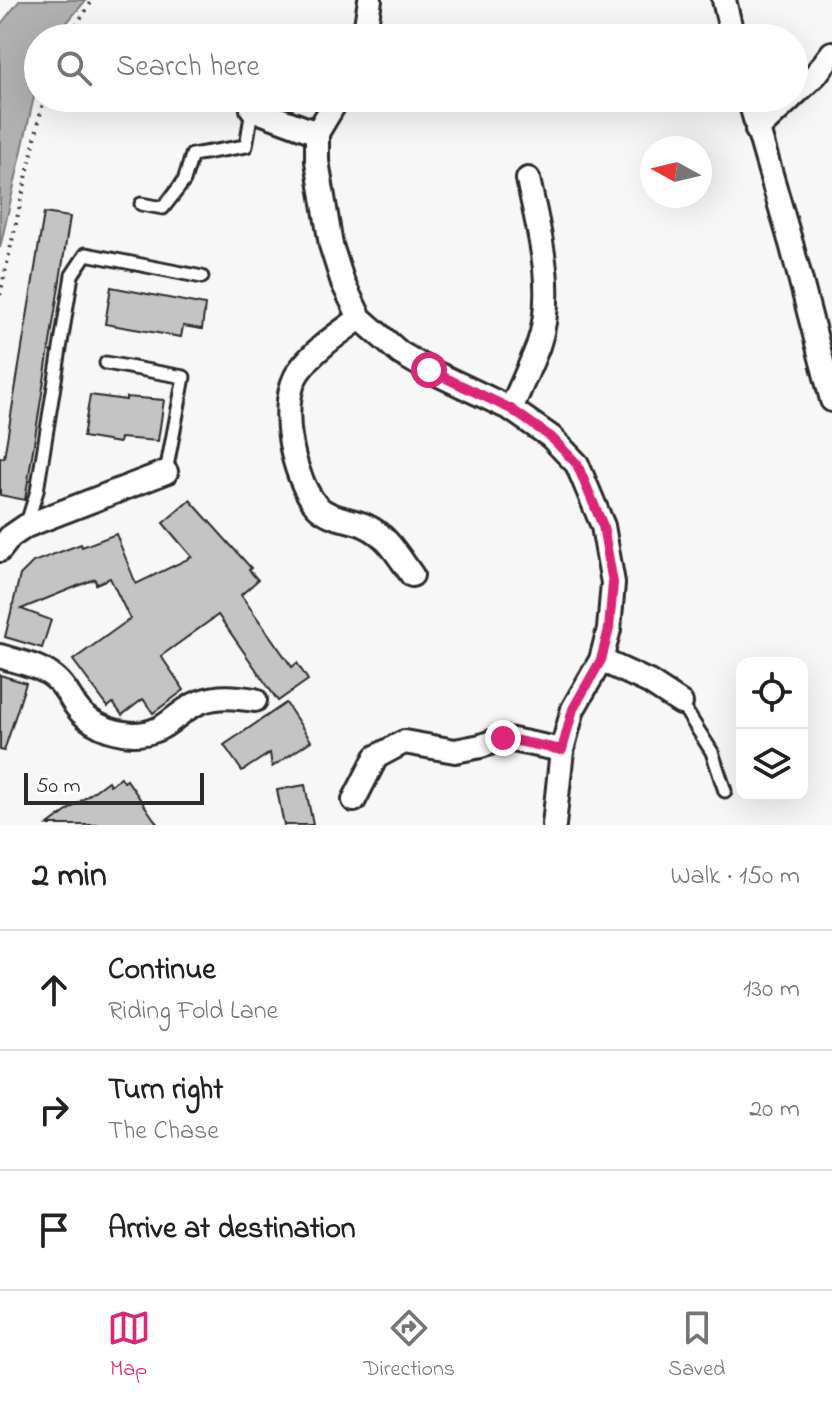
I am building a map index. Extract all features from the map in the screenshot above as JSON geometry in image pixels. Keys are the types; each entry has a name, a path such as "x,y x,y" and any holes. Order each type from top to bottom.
{"street":[{"path":"366,24 370,0"},
{"path":"724,0 730,24"},
{"path":"808,81 832,53"},
{"path":"272,112 317,133"},
{"path":"330,112 317,133 317,161 331,245 343,283 360,318 400,353 511,409 551,437 577,464 603,526 613,583 609,629 601,660 573,709 562,750 554,825"},
{"path":"752,112 832,400"},
{"path":"757,130 776,112"},
{"path":"511,409 539,344 546,303 544,260 528,179"},
{"path":"360,318 326,342 298,372 289,401 290,438 295,463 315,504 334,518 364,525 385,538 412,575"},
{"path":"0,550 10,537 26,526 166,472"},
{"path":"0,656 50,674 65,689 84,717 118,732 161,730 188,709 211,699 227,696 255,700"},
{"path":"601,660 649,682 681,703"},
{"path":"354,800 376,757 404,742 455,751 503,738 562,750"}],"lane":[{"path":"141,204 163,208 184,181 192,155 246,146 252,112"},
{"path":"26,526 37,491 72,275 86,254 202,277"},
{"path":"106,363 184,377 166,472"},
{"path":"681,703 712,752 725,791"}],"path":[{"path":"77,24 93,0"},
{"path":"0,295 41,112"}],"shaded area":[{"path":"20,0 86,0 66,24 24,24 24,112 31,112 0,248 0,25"}],"building":[{"path":"44,213 70,217 25,500 0,495 0,457 4,458"},
{"path":"111,287 205,305 202,329 183,326 181,337 105,324"},
{"path":"90,395 126,400 126,397 164,400 158,441 120,438 119,443 83,437"},
{"path":"190,500 251,568 249,570 258,580 241,595 292,667 297,663 308,680 278,701 218,615 161,656 184,690 153,713 143,699 122,715 113,703 108,707 73,660 130,619 110,578 96,584 95,579 21,609 51,620 42,648 5,637 20,575 33,562 116,534 136,584 192,557 163,523"},
{"path":"0,675 26,683 4,751 0,750"},
{"path":"286,703 311,741 272,767 270,753 242,771 224,745"},
{"path":"121,777 124,782 127,780 158,825 48,825 108,781 110,785"},
{"path":"305,785 313,825 284,825 277,790"}],"route":[{"path":"429,370 511,409 551,437 577,464 603,526 613,583 609,629 601,660 573,709 562,750 503,738"}]}
